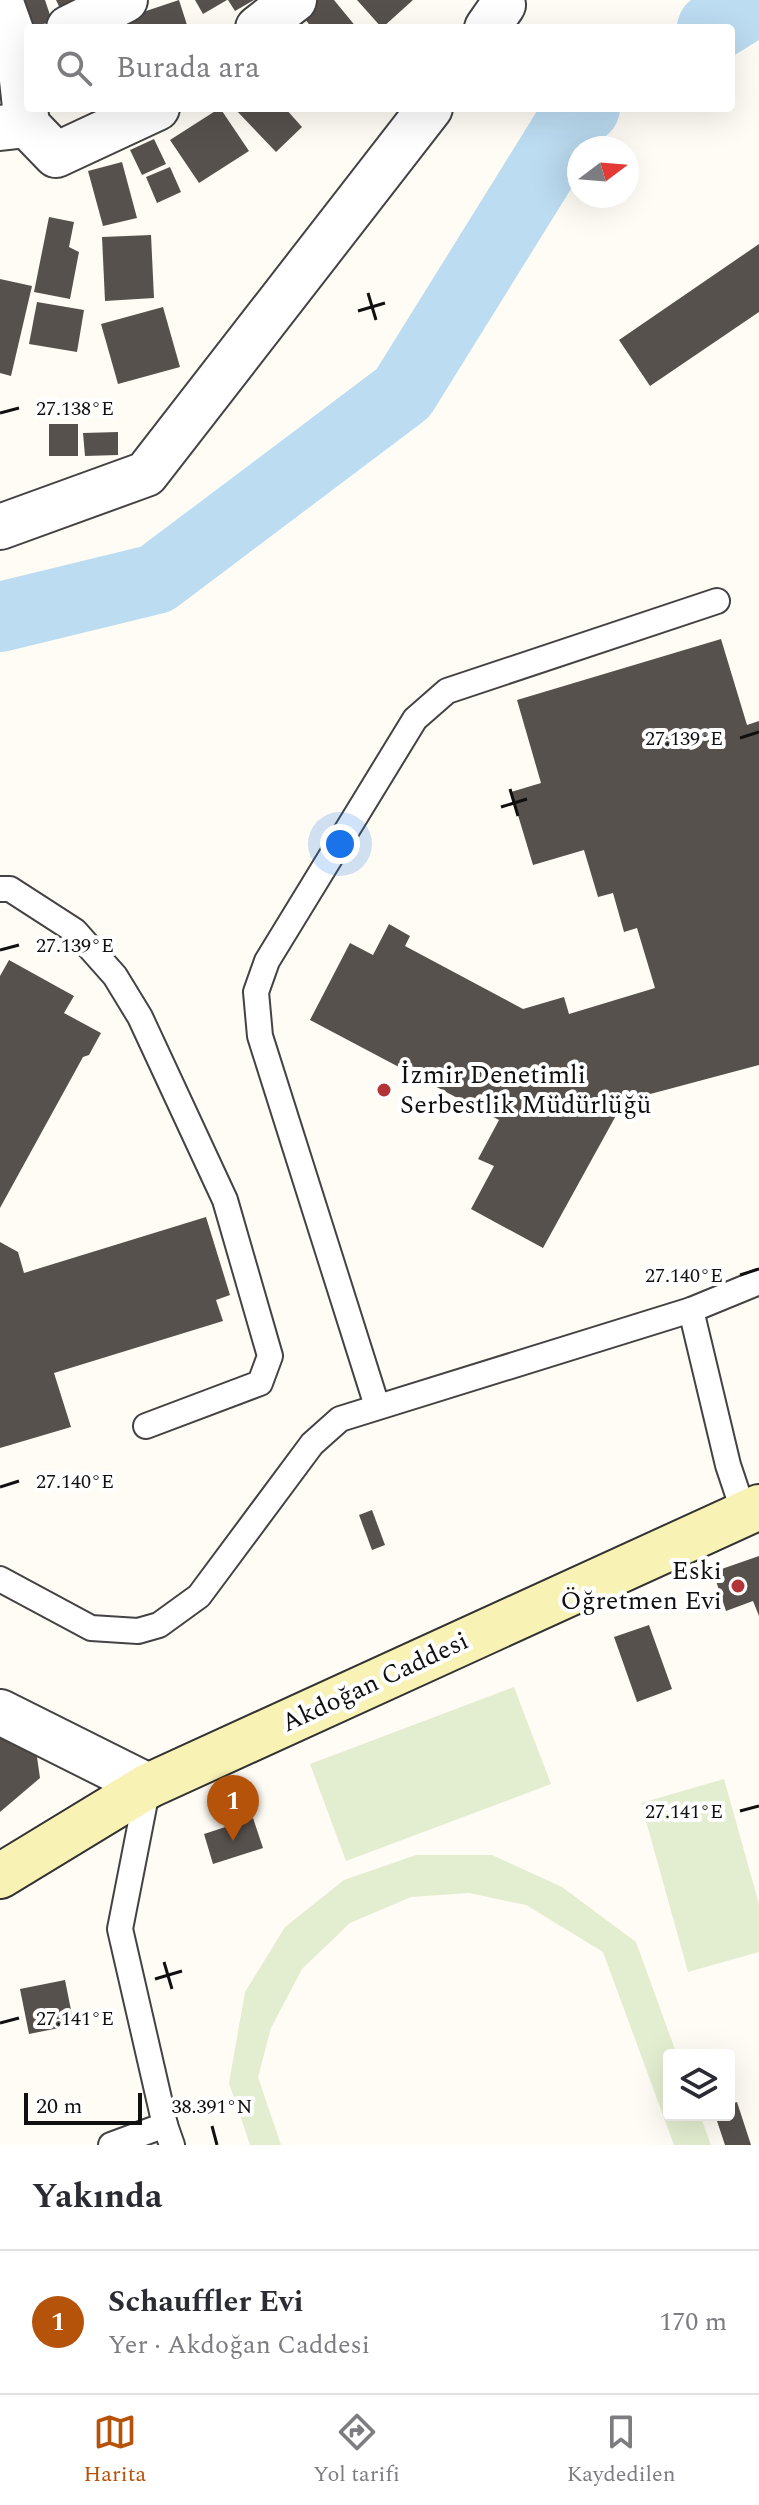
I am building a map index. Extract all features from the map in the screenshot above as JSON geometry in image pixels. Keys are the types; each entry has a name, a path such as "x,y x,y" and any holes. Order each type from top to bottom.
{"main road":[{"name":"Akdoğan Caddesi","path":"0,1876 148,1786 752,1510"}],"street":[{"path":"0,0 23,51 14,126 56,155 148,112"},
{"path":"77,24 125,0"},
{"path":"263,24 294,0"},
{"path":"0,527 146,474 427,112"},
{"path":"0,1712 148,1786"}],"lane":[{"path":"377,1406 260,1036 256,992 267,961 415,719 447,691 717,601"},
{"path":"0,889 10,889 75,931 115,976 140,1017 225,1200 270,1356 260,1383 146,1426"},
{"path":"0,1579 91,1628 138,1631 159,1625 199,1596 312,1444 340,1419 691,1310 759,1282"},
{"path":"691,1310 728,1465 752,1510"},
{"path":"111,2145 169,2135 120,1929 148,1786"}],"green space":[{"path":"514,1687 551,1784 346,1861 310,1764"},
{"path":"724,1779 759,1904 759,1952 688,1972 641,1803"},
{"path":"416,1855 492,1855 562,1887 636,1942 675,2049 663,2049 663,2115 603,1952 526,1905 469,1893 411,1897 350,1923 302,1969 271,2028 258,2077 281,2145 250,2145 229,2083 245,1992 285,1927 344,1880"},
{"path":"665,2121 702,2121 711,2145 674,2145"}],"building":[{"path":"19,0 45,0 52,21 30,24"},
{"path":"56,0 95,0 64,17"},
{"path":"179,0 187,24 127,24 125,18"},
{"path":"195,0 227,0 203,14"},
{"path":"228,0 254,0 235,11"},
{"path":"311,0 334,0 354,24 309,24 298,10"},
{"path":"357,0 413,0 386,24 378,24"},
{"path":"214,112 223,112 249,151 199,183 170,140"},
{"path":"238,112 289,112 302,127 276,152"},
{"path":"154,139 166,164 142,175 130,150"},
{"path":"122,162 137,218 103,226 88,171"},
{"path":"170,167 181,192 157,203 146,177"},
{"path":"49,217 74,222 69,247 79,252 70,299 34,292"},
{"path":"151,235 154,298 105,301 102,237"},
{"path":"759,244 759,312 650,386 619,340"},
{"path":"0,279 32,286 11,376 0,373"},
{"path":"37,302 84,310 77,352 29,344"},
{"path":"163,307 180,367 118,384 101,324"},
{"path":"49,424 78,424 78,456 49,456"},
{"path":"118,432 118,455 85,456 83,433"},
{"path":"721,639 747,725 759,721 759,1065 624,1101 543,1248 471,1209 494,1166 478,1159 499,1120 310,1020 350,943 373,955 389,924 410,936 405,946 523,1009 564,997 569,1014 655,988 637,928 624,932 613,893 598,897 584,850 533,865 511,792 541,783 517,700"},
{"path":"9,960 74,996 64,1013 101,1033 89,1055 83,1057 0,1208 0,976"},
{"path":"206,1217 230,1295 216,1300 223,1321 54,1373 71,1427 0,1448 0,1242 18,1252 24,1273"},
{"path":"372,1510 385,1545 372,1550 359,1515"},
{"name":"Eski Öğretmen Evi","path":"759,1556 759,1616 753,1601 726,1611 713,1572"},
{"path":"649,1625 672,1689 637,1702 614,1637"},
{"path":"0,1723 35,1743 40,1778 0,1812"},
{"path":"253,1818 263,1848 213,1864 204,1834"},
{"path":"65,1980 74,2025 29,2034 20,1989"},
{"path":"735,2103 751,2145 725,2145 717,2121 735,2121"}],"waterway":[{"path":"718,24 757,0"},
{"path":"0,617 156,579 403,393 579,112"}],"place":[{"name":"İzmir Denetimli Serbestlik Müdürlüğü","path":"384,1090"},
{"name":"Eski Öğretmen Evi","path":"738,1586"},
{"name":"Schauffler Evi","path":"233,1841"}]}
